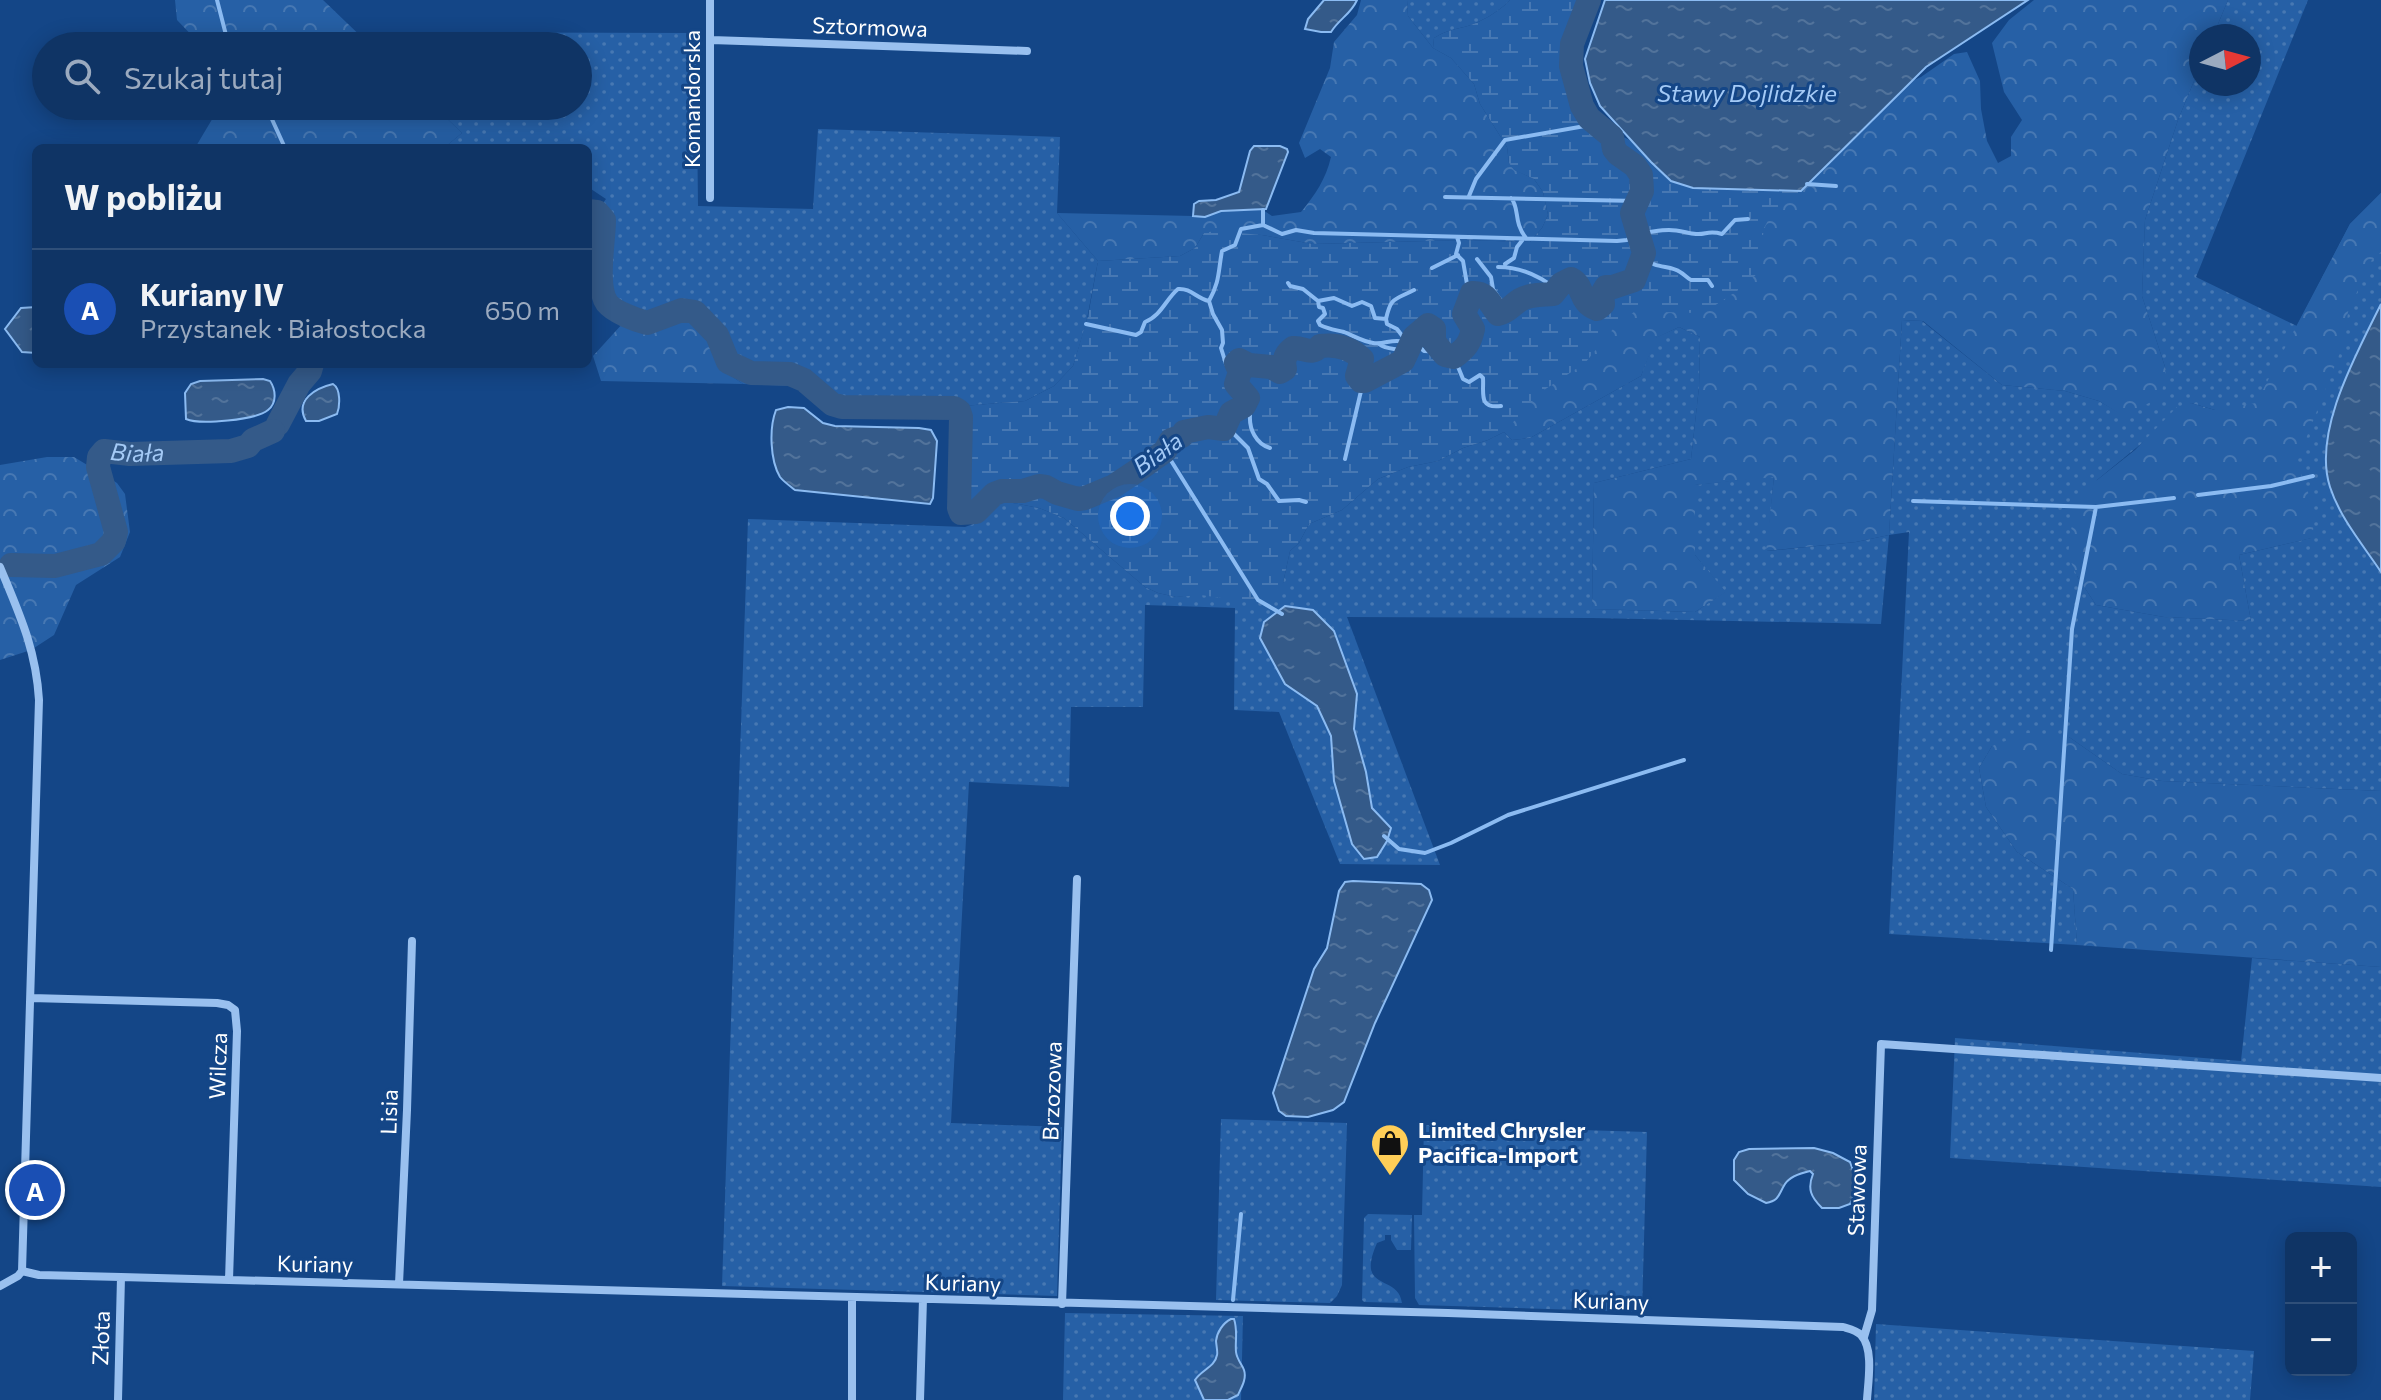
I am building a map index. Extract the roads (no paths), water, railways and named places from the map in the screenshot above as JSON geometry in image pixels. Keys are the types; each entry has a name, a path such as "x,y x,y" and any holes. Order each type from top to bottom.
{"street":[{"name":"Komandorska","path":"710,0 710,198"},
{"name":"Sztormowa","path":"711,40 1027,51"},
{"path":"0,567 30,641 38,682 22,1271 0,1286"},
{"name":"Brzozowa","path":"1062,1304 1077,879"},
{"name":"Lisia","path":"399,1284 412,941"},
{"name":"Wilcza","path":"31,998 217,1003 235,1010 237,1031 229,1280"},
{"name":"Stawowa","path":"1864,1337 1872,1310 1881,1044 2381,1078"},
{"name":"Kuriany","path":"22,1271 39,1275 1448,1313 1843,1327 1864,1337"},
{"name":"Złota","path":"118,1400 121,1277"},
{"path":"852,1297 852,1400"},
{"path":"920,1400 923,1299"},
{"path":"1864,1337 1867,1348 1867,1400"}],"water":[{"path":"1324,0 1357,0 1331,32 1305,29 1308,19"},
{"name":"Stawy Dojlidzkie","path":"1605,0 2028,0 1926,67 1801,191 1693,188 1671,181 1651,162 1600,106 1590,83 1585,59"},
{"path":"1612,132 1622,133 1618,142 1620,147 1646,169 1648,185 1632,213 1636,174 1611,155 1609,143"},
{"path":"1254,146 1280,146 1288,152 1266,209 1193,216 1194,204 1199,201 1216,200 1239,192"},
{"path":"2381,304 2381,572 2340,510 2330,487 2326,465 2327,442 2340,393"},
{"path":"32,307 32,353 22,352 5,329 21,308"},
{"path":"270,381 275,396 271,407 262,414 203,422 186,419 185,393 191,384"},
{"path":"333,384 339,394 337,414 319,421 306,421 303,414 305,401 314,392"},
{"path":"804,408 823,423 835,426 931,430 937,441 930,504 795,490 780,477 772,444 776,410"},
{"path":"1285,606 1313,610 1334,631 1357,694 1354,729 1372,808 1391,828 1377,857 1364,859 1352,844 1334,781 1331,736 1317,706 1285,684 1260,638 1264,622"},
{"path":"1345,882 1421,884 1429,890 1432,900 1375,1023 1344,1102 1333,1110 1308,1117 1286,1116 1279,1111 1273,1093 1314,969 1327,948 1339,891"},
{"path":"1814,1148 1850,1162 1855,1183 1850,1204 1839,1208 1822,1208 1811,1192 1813,1174 1810,1171 1790,1179 1776,1199 1766,1203 1748,1194 1734,1180 1734,1160 1739,1152 1749,1149"},
{"path":"1234,1319 1236,1328 1237,1355 1245,1373 1243,1383 1238,1395 1228,1400 1204,1400 1195,1380 1216,1359 1218,1334"}],"waterway":[{"path":"217,0 225,32"},
{"name":"Biała","path":"592,211 597,212 604,220 601,263 603,295 610,306 631,318 647,323 682,310 695,312 717,335 728,362 751,373 790,374 804,380 832,404 842,407 954,408 959,411 961,513 976,512 994,494 1002,491 1023,491 1039,486 1078,499 1085,498 1114,486 1165,451 1171,440 1184,432 1208,427 1224,429 1231,413 1244,406 1248,398 1236,384 1240,372 1236,363 1239,360 1280,372 1285,369 1285,357 1293,348 1310,351 1320,346 1337,346 1362,359 1357,376 1365,381 1403,361 1414,337 1428,325 1434,329 1434,342 1445,355 1454,357 1458,354 1469,342 1473,329 1464,314 1472,293 1485,297 1498,314 1524,298 1553,294 1561,284 1571,279 1587,302 1597,309 1603,304 1602,294 1606,287 1634,280 1644,253 1632,213 1642,191 1641,175 1614,149 1612,137 1589,118 1582,106 1571,66 1572,44 1589,0"},
{"path":"272,120 283,144"},
{"path":"1469,196 1476,179 1505,140 1585,126 1591,121"},
{"path":"1807,184 1836,186"},
{"path":"1445,197 1638,201"},
{"path":"1511,198 1526,238"},
{"path":"1263,210 1263,225"},
{"path":"1236,365 1226,364 1221,348 1222,330 1209,301 1217,282 1222,251 1235,245 1241,229 1263,225 1282,234 1296,230 1617,241 1627,240 1636,233 1665,230 1722,234 1735,220 1748,219"},
{"path":"1457,237 1456,254 1463,261 1468,290 1474,293"},
{"path":"1505,264 1514,258 1524,238"},
{"path":"1432,268 1458,255"},
{"path":"1644,258 1653,264 1676,270 1691,280 1708,280 1712,286"},
{"path":"1477,259 1491,277 1493,289 1509,309"},
{"path":"1498,267 1529,273 1557,290"},
{"path":"1288,283 1303,289 1318,301 1334,298 1352,306 1362,302 1371,306 1375,318 1386,319 1387,324 1397,329 1410,346 1416,344 1424,351 1443,352"},
{"path":"1086,324 1136,335 1178,289 1209,301"},
{"path":"1386,319 1392,302 1414,290"},
{"path":"1318,301 1325,314 1318,321 1320,325 1373,343 1404,342"},
{"path":"1379,344 1406,352"},
{"path":"1454,357 1463,379 1469,382 1480,375 1483,378 1485,402 1501,406"},
{"name":"Biała","path":"278,424 311,368"},
{"path":"1345,459 1361,391 1363,387 1370,387 1371,378"},
{"path":"1244,406 1250,415 1254,435 1270,448"},
{"path":"1227,427 1248,448 1259,479 1267,484 1279,501 1306,502"},
{"name":"Biała","path":"11,565 55,566 101,554 114,541 116,532 98,467 99,457 104,451 130,454 231,451 248,446 253,440 273,431"},
{"path":"1165,451 1258,600 1282,614"},
{"path":"2198,495 2271,486 2313,476"},
{"path":"2051,950 2072,629 2096,507 2174,498"},
{"path":"1913,501 2096,507"},
{"path":"1384,836 1399,849 1425,853 1508,815 1684,760"},
{"path":"1233,1300 1241,1214"}],"place":[{"name":"Limited Chrysler Pacifica-Import","path":"1390,1177"},
{"name":"Kuriany IV","path":"35,1190"}]}
